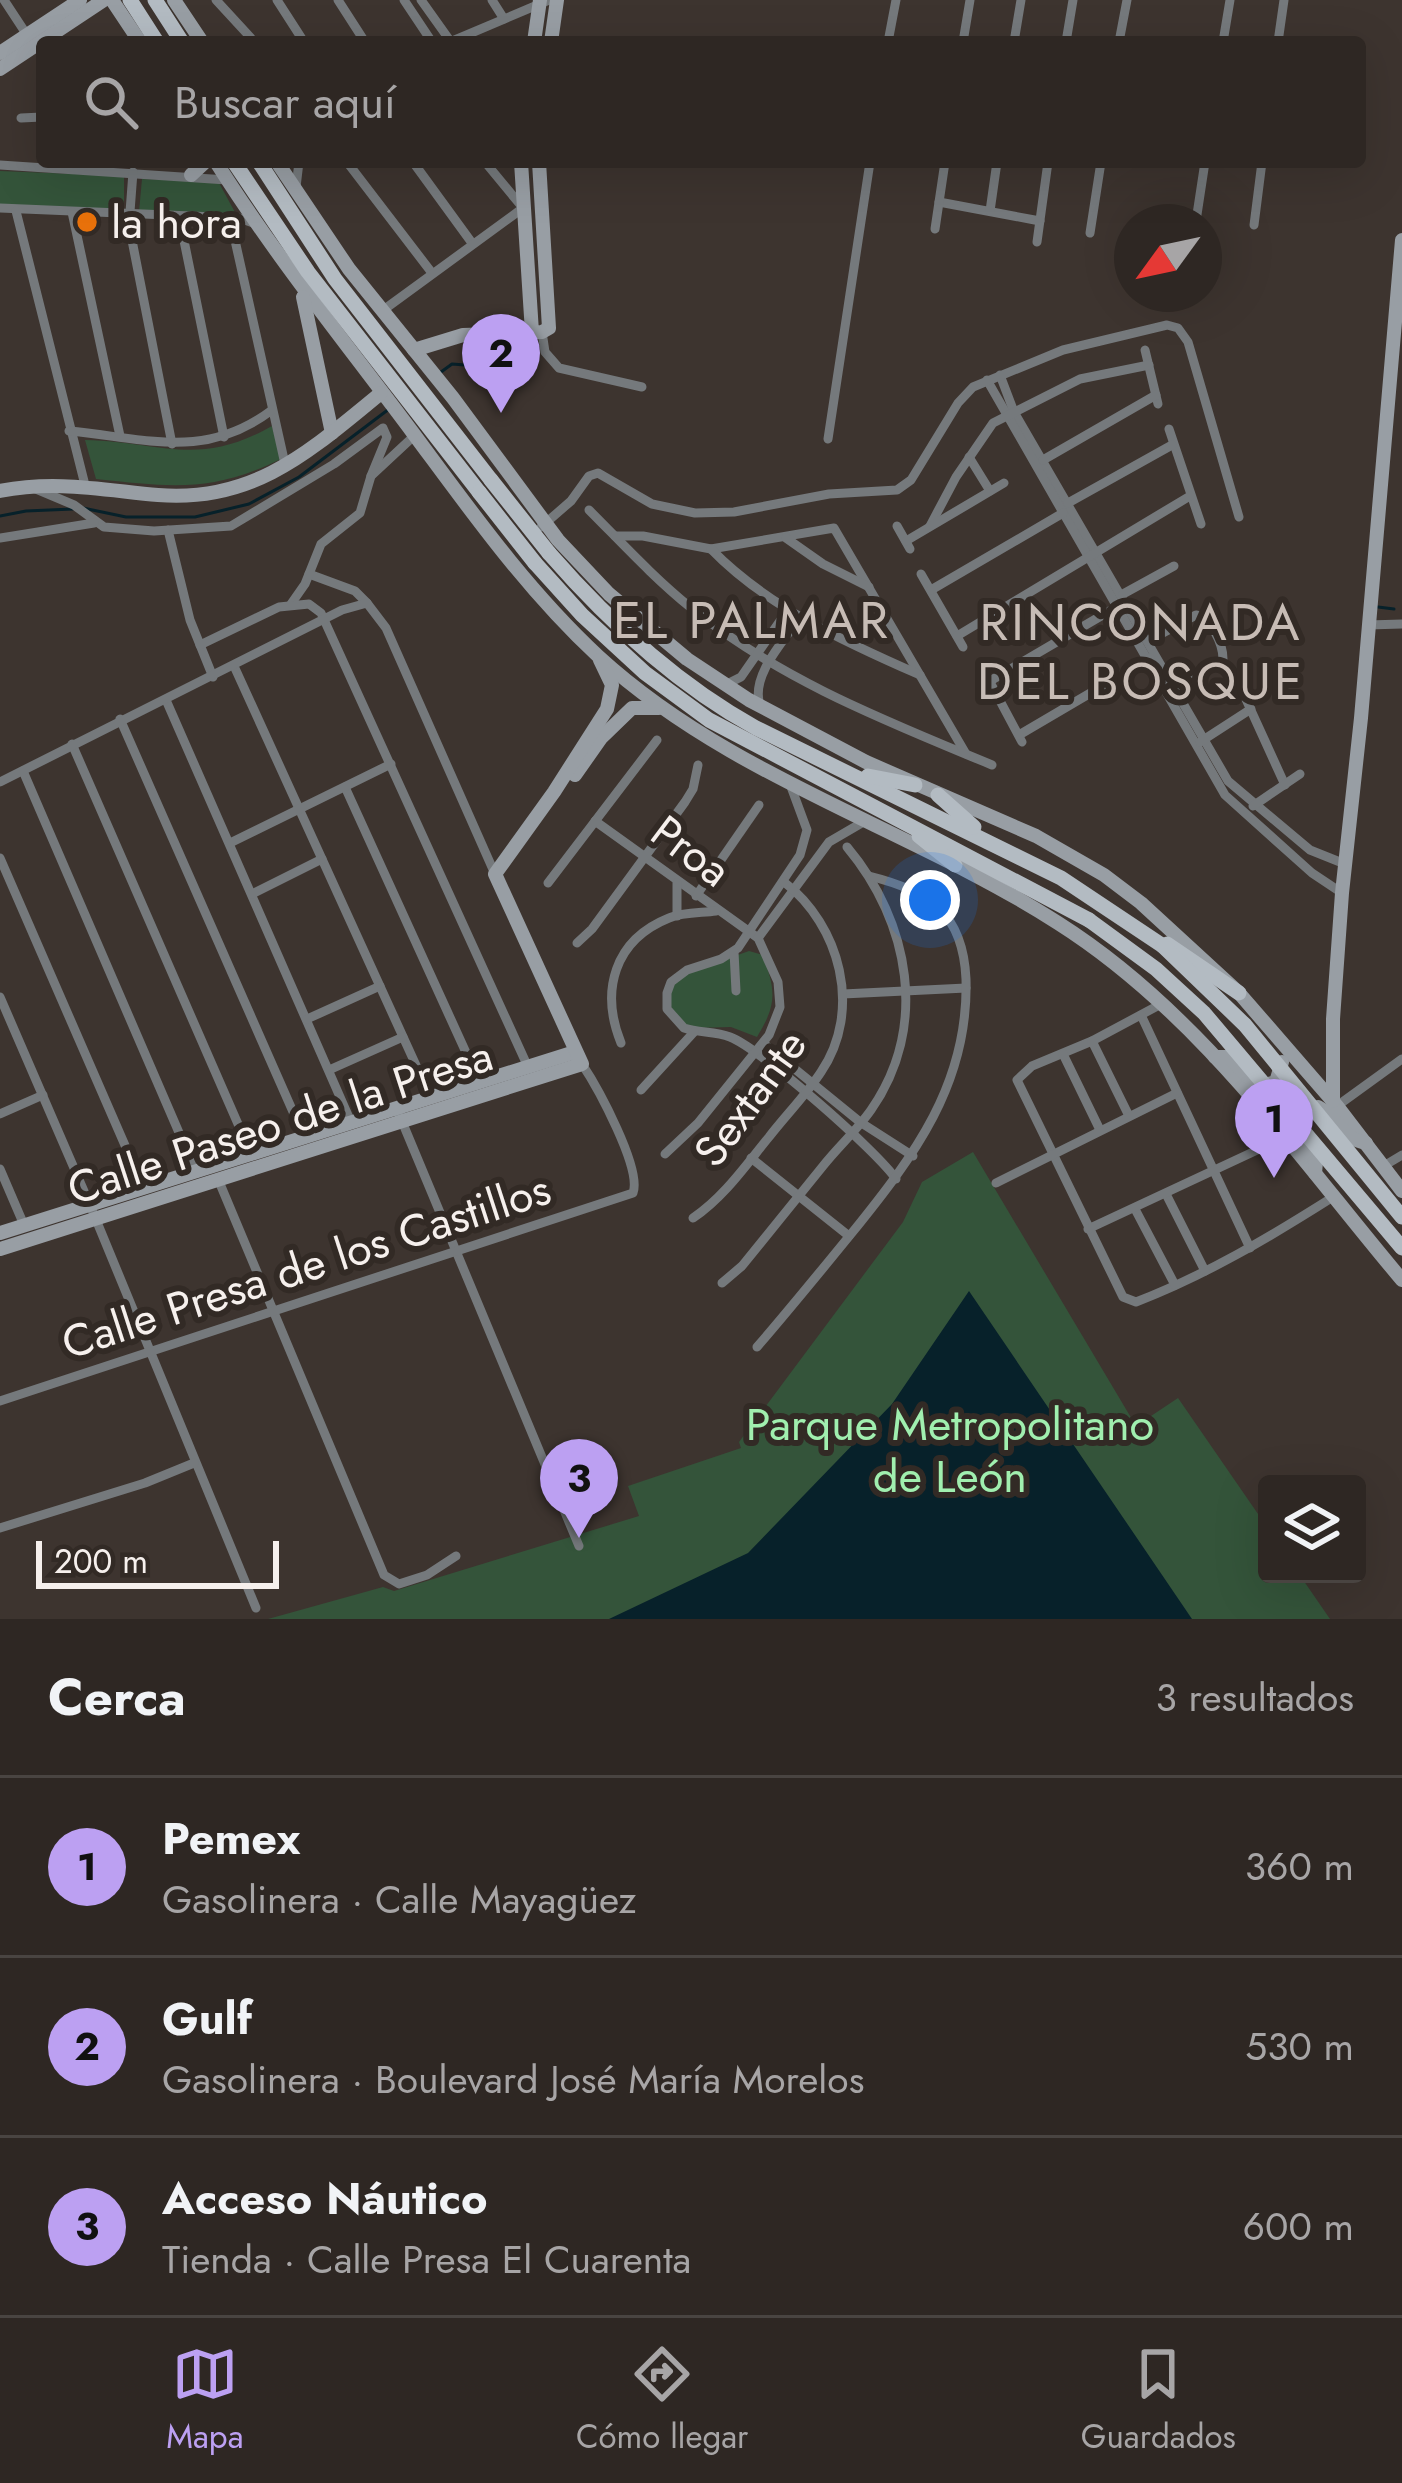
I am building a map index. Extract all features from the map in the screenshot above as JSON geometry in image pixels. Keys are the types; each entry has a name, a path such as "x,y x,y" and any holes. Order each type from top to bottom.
{"main road":[{"path":"130,0 154,36"},
{"path":"155,0 178,36"},
{"path":"239,168 390,395 582,615 645,674 709,720 989,841 1061,878 1239,993"},
{"path":"269,168 335,279 534,536 627,634 736,716 893,816 955,865"},
{"path":"839,778 915,785"},
{"path":"938,795 989,841"},
{"path":"893,816 1089,920 1156,969 1204,1013 1402,1248"},
{"path":"1125,920 1163,946 1245,1025 1402,1216"}],"street":[{"path":"4,0 36,51"},
{"path":"40,36 108,0 135,36"},
{"path":"174,0 198,36"},
{"path":"216,0 248,36"},
{"path":"278,0 300,36"},
{"path":"338,0 361,36"},
{"path":"404,0 428,36"},
{"path":"421,0 446,36"},
{"path":"492,0 504,19"},
{"path":"889,36 896,0"},
{"path":"964,36 970,0"},
{"path":"1015,36 1021,0"},
{"path":"1067,36 1073,0"},
{"path":"1120,36 1126,0"},
{"path":"1224,36 1230,0"},
{"path":"1279,36 1284,0"},
{"path":"464,36 546,1"},
{"path":"536,36 546,1"},
{"path":"546,1 550,36"},
{"path":"0,69 71,2"},
{"path":"0,53 36,38"},
{"path":"21,118 36,117"},
{"path":"0,165 36,165"},
{"path":"118,168 246,180 262,168"},
{"path":"191,175 199,168"},
{"path":"222,168 302,290 390,395 470,513 551,609 598,656 712,742 1062,925 1163,1003 1215,1057 1402,1280"},
{"path":"272,168 292,184 382,311 545,524 596,581 686,659 761,708 915,785 1036,836 1104,875 1171,927 1239,993 1402,1191"},
{"path":"298,168 295,180 304,202"},
{"path":"351,168 432,273"},
{"path":"417,168 472,242"},
{"path":"489,168 523,208"},
{"path":"521,168 537,332 544,352 559,368 643,387"},
{"path":"414,350 463,335 549,328 539,168"},
{"path":"828,440 869,168"},
{"path":"934,229 944,168"},
{"path":"990,211 996,168"},
{"path":"1037,242 1047,168"},
{"path":"1090,232 1099,168"},
{"path":"1199,204 1204,168"},
{"path":"1254,225 1261,168"},
{"path":"133,172 129,226 172,444"},
{"path":"246,180 242,196 251,217"},
{"path":"939,202 1040,220"},
{"path":"0,208 251,217"},
{"path":"382,311 523,208 539,208"},
{"path":"16,211 85,485"},
{"path":"72,212 120,436"},
{"path":"179,216 224,437"},
{"path":"230,218 286,466"},
{"path":"1335,1104 1333,1019 1342,893 1402,240"},
{"path":"302,290 332,433"},
{"path":"504,556 567,505 598,472 652,504 695,513 747,510 847,492 897,490 911,480 962,397 987,380 1094,341 1154,327 1178,328 1191,352 1238,518"},
{"path":"1043,460 1157,400 1145,350"},
{"path":"930,526 988,427 1080,379 1149,364"},
{"path":"1000,375 1010,414 1200,742 1228,782 1321,855 1345,864"},
{"path":"987,380 1043,460 1065,508"},
{"path":"0,491 85,485 207,495 250,484 286,466 390,395"},
{"path":"69,431 195,444 224,437 272,410"},
{"path":"0,538 94,523 168,530 231,526 334,464 383,428 387,437 360,513 321,544 291,604"},
{"path":"1169,429 1201,524"},
{"path":"371,476 412,432"},
{"path":"931,590 1172,445"},
{"path":"969,457 990,491"},
{"path":"470,513 495,508 512,479"},
{"path":"897,526 908,545 930,526 1004,483"},
{"path":"32,486 74,506 94,523"},
{"path":"921,574 960,642 1190,496"},
{"path":"488,536 528,500"},
{"path":"590,510 689,606 758,655 858,710 992,765"},
{"path":"615,536 644,536 711,549 834,528 966,754"},
{"path":"168,530 213,677"},
{"path":"785,537 869,587"},
{"path":"551,609 552,596 524,562 532,548 552,545 578,574 596,581"},
{"path":"711,549 756,587 801,616 920,675"},
{"path":"990,681 1174,566"},
{"path":"309,574 355,591 386,628 579,1058"},
{"path":"1120,600 1174,688 1226,795 1312,873 1342,893"},
{"path":"0,782 325,618 367,603"},
{"path":"200,645 291,604 313,606 325,618 528,1067"},
{"path":"725,685 739,680 789,608"},
{"path":"1148,641 1196,615 1209,622 1223,659 1174,688"},
{"path":"1368,615 1401,626"},
{"path":"761,708 757,687 801,616"},
{"path":"496,878 607,709 612,685 598,656"},
{"path":"983,669 1021,738 1151,657"},
{"path":"234,666 430,1096"},
{"path":"1244,695 1285,784"},
{"path":"166,700 351,1122"},
{"path":"496,878 610,728 632,707 663,708"},
{"path":"1200,742 1251,710"},
{"path":"120,719 305,1139"},
{"path":"548,883 657,740"},
{"path":"72,744 252,1156"},
{"path":"230,843 391,764"},
{"path":"577,943 693,789 698,765"},
{"path":"23,771 196,1172"},
{"path":"1253,806 1300,775"},
{"path":"789,885 807,830 790,784"},
{"path":"345,788 479,1081"},
{"path":"696,896 759,805"},
{"name":"Proa","path":"595,821 753,935"},
{"path":"865,821 829,842 734,952 681,973 669,987 666,1000 670,1016 694,1031 733,1038 913,1156"},
{"path":"807,830 829,842"},
{"path":"722,1283 742,1266 860,1122 888,1079 898,1053 907,989 904,961 869,876 847,848"},
{"path":"1312,873 1321,855"},
{"path":"0,858 145,1189"},
{"path":"252,895 322,859"},
{"path":"757,1347 913,1156 948,1093 963,1035 966,988 960,937 949,914 896,884 869,876"},
{"path":"676,883 677,916"},
{"name":"Sextante","path":"693,1218 751,1158 823,1070 833,1048 843,994 829,935 812,906 789,885"},
{"path":"621,1043 609,1000 621,956 642,934 677,916 716,911"},
{"path":"665,1154 698,1123 778,1018 781,994 775,969 753,935"},
{"path":"734,952 736,991"},
{"path":"307,1019 380,986"},
{"path":"843,994 966,988"},
{"path":"0,998 256,1608"},
{"path":"1163,1003 1023,1072 1018,1087 1123,1297 1136,1302 1175,1285 1334,1198"},
{"path":"1215,1057 1229,1057 1258,1087 1276,1082 1282,1074 1280,1054 1258,1028 1257,1014"},
{"path":"1141,1015 1250,1248"},
{"path":"1309,1075 1325,1054 1333,1019"},
{"path":"640,1090 694,1031"},
{"path":"329,1070 403,1037"},
{"path":"1092,1041 1129,1116"},
{"path":"763,1042 896,1179"},
{"path":"1063,1054 1100,1130"},
{"name":"Calle Paseo de la Presa","path":"0,1249 196,1172 215,1173 351,1122 398,1114 430,1096 479,1081 579,1058"},
{"name":"Calle Paseo de la Presa","path":"0,1233 92,1212 579,1058"},
{"name":"Calle Presa de los Castillos","path":"0,1401 633,1193 636,1178 579,1058"},
{"path":"1335,1104 1402,1059"},
{"path":"996,1184 1177,1094"},
{"path":"0,1114 43,1095"},
{"path":"1314,1174 1316,1162 1294,1128 1300,1112 1318,1107 1348,1137 1366,1142"},
{"path":"398,1114 579,1546"},
{"path":"1088,1229 1283,1138"},
{"path":"879,1157 889,1143"},
{"path":"1382,1167 1402,1155"},
{"path":"751,1158 849,1236"},
{"path":"0,1169 24,1225"},
{"path":"215,1173 384,1575 400,1583 428,1575 456,1556"},
{"path":"1166,1194 1205,1270"},
{"path":"1135,1209 1175,1285"},
{"path":"0,1528 194,1463"}],"green space":[{"path":"0,171 124,176 124,213 0,206"},
{"path":"142,179 218,181 237,216 139,212"},
{"path":"272,426 281,459 233,478 191,485 96,479 85,440 201,449 246,439"},
{"path":"749,951 763,955 772,989 771,1006 757,1037 731,1027 683,1024 669,1004 671,987 681,975"},
{"name":"Parque Metropolitano de León","path":"973,1152 1136,1426 1178,1398 1258,1514 1258,1583 1305,1583 1330,1619 268,1619 383,1587 394,1591 639,1516 628,1486 741,1448 739,1442 903,1222 922,1182"}],"water":[{"path":"969,1291 1192,1619 609,1619 748,1553 892,1404"}],"waterway":[{"path":"441,372 452,364 465,365 473,352 528,354"},
{"path":"83,508 126,517 195,517 249,504 299,477 389,409"},
{"path":"0,516 73,509"},
{"path":"1378,607 1394,609"}],"place":[{"name":"la hora","path":"87,222"},
{"name":"Gulf","path":"501,413"},
{"name":"Pemex","path":"1274,1178"},
{"name":"Acceso Náutico","path":"579,1538"}],"district":[{"name":"EL PALMAR","path":"752,620"},
{"name":"RINCONADA DEL BOSQUE","path":"1141,651"}]}
